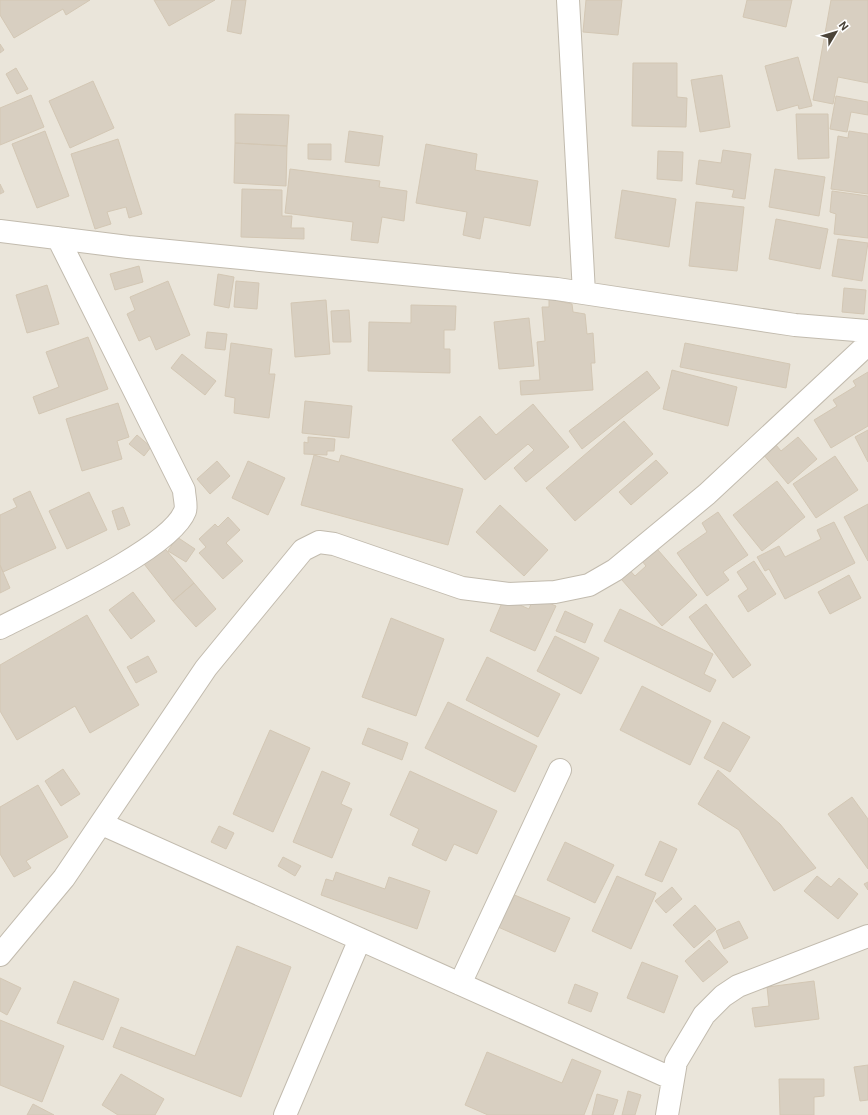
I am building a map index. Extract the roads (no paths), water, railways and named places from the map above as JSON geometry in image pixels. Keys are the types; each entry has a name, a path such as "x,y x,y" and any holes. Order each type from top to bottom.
{"street":[{"path":"568,0 584,293"},
{"path":"0,231 136,248 557,289 795,325 868,330"},
{"path":"0,628 124,564 170,533 185,510 184,490 58,238"},
{"path":"0,955 64,878 102,824 206,668 303,550 319,542 334,544 462,588 509,594 555,592 589,585 614,570 707,494 868,344"},
{"path":"460,984 560,770"},
{"path":"102,824 673,1079"},
{"path":"667,1115 676,1062 704,1015 723,996 738,986 868,936"},
{"path":"285,1115 360,939"}]}
